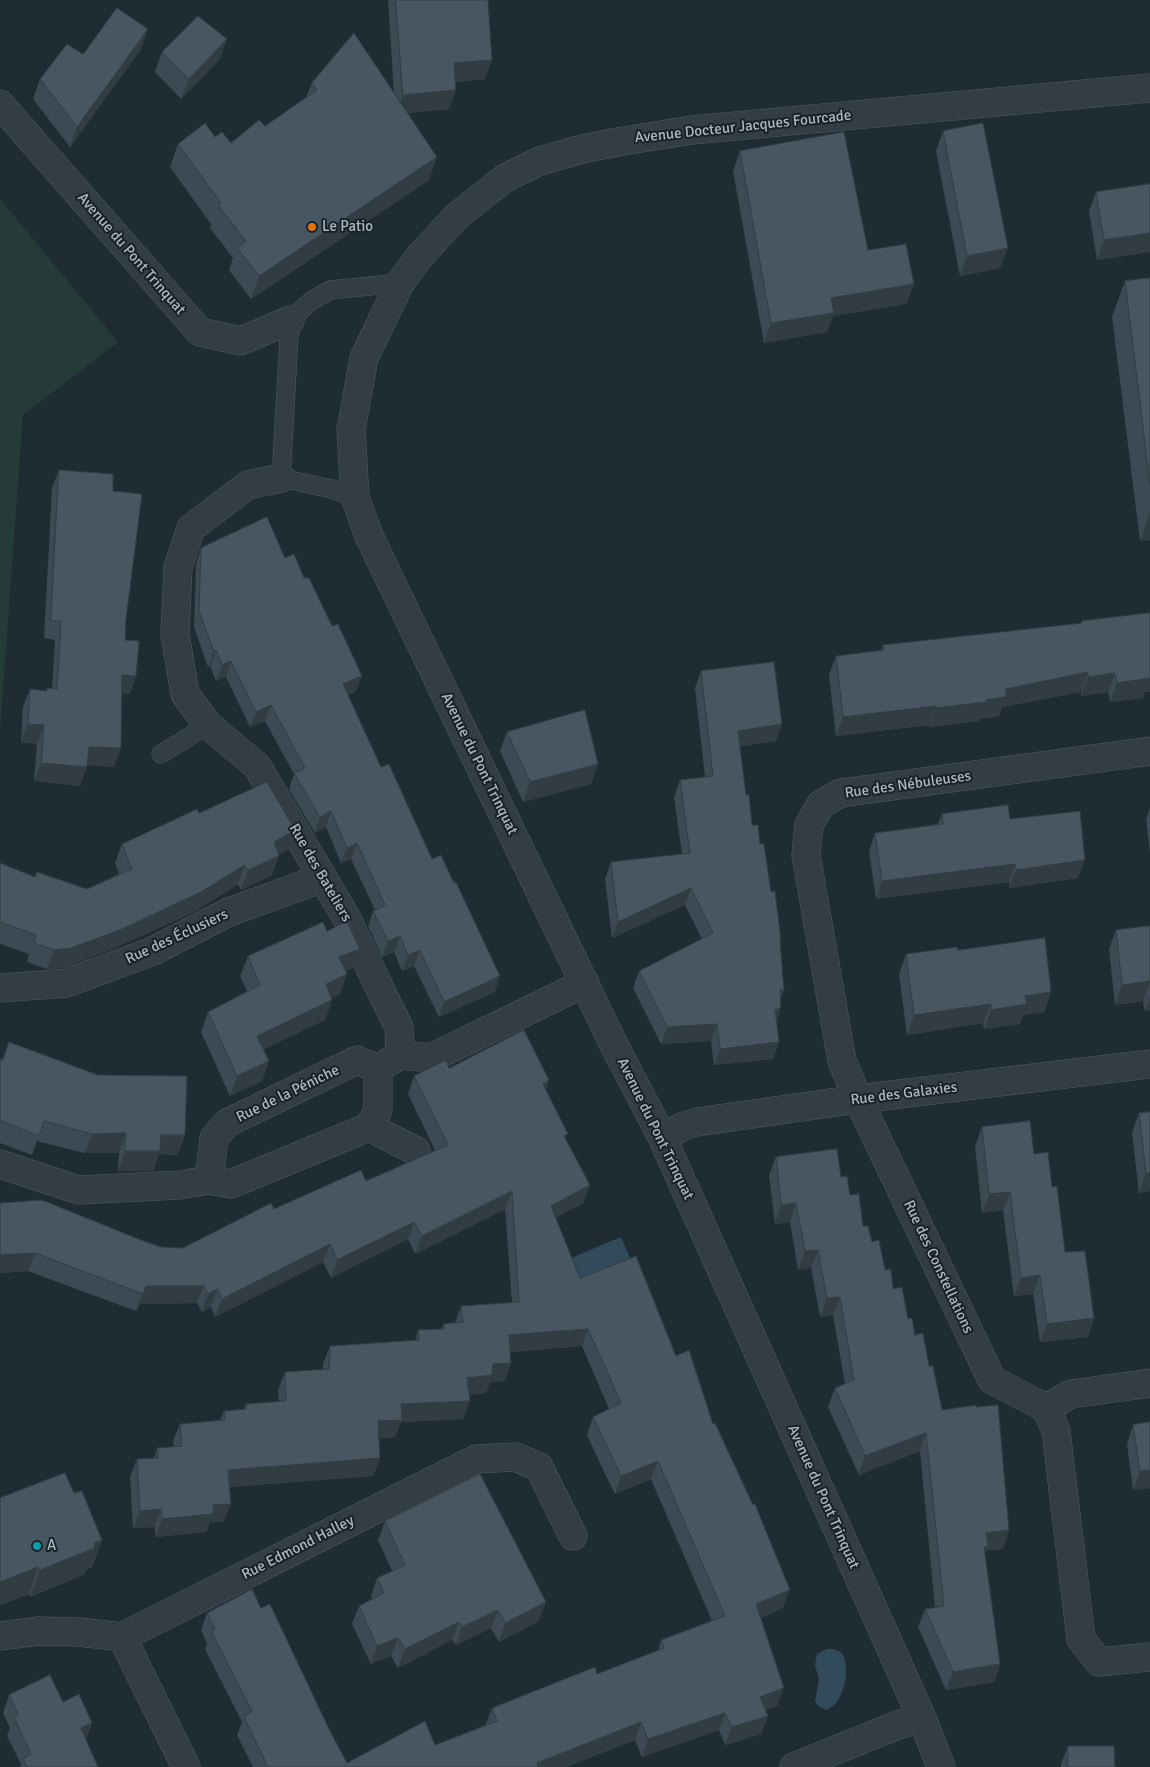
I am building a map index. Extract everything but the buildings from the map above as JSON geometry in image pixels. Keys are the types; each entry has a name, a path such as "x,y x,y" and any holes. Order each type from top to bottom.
{"street":[{"name":"Avenue Docteur Jacques Fourcade","path":"355,497 351,430 364,358 400,283 421,255 457,216 505,178 540,161 582,149 623,140 692,130 1150,88"},
{"name":"Avenue du Pont Trinquat","path":"0,104 200,332 241,341 290,320"},
{"name":"Rue des Bateliers","path":"282,478 248,484 191,528 178,567 176,634 185,694 208,726 257,766 346,917 399,1026 389,1062"},
{"name":"Avenue du Pont Trinquat","path":"355,497 373,544 614,1045 662,1137 922,1718 941,1767"},
{"name":"Rue des Nébuleuses","path":"858,1099 842,1061 806,855 810,825 821,804 841,793 1150,752"},
{"name":"Rue des Éclusiers","path":"0,988 67,983 153,951 229,912 323,878"},
{"name":"Rue de la Péniche","path":"209,1180 214,1138 227,1123 357,1060 389,1062 431,1058 585,983"},
{"path":"0,1164 78,1190 180,1185 209,1180 230,1184 369,1127 378,1110 389,1062"},
{"name":"Rue des Galaxies","path":"662,1137 697,1122 858,1099 1150,1064"},
{"name":"Rue des Constellations","path":"858,1099 992,1380 1046,1408"},
{"path":"369,1127 416,1150"},
{"path":"1150,1383 1071,1394 1046,1408 1056,1431 1081,1639 1099,1662 1150,1657"},
{"name":"Rue Edmond Halley","path":"122,1638 476,1459 515,1457 538,1467 574,1536"},
{"path":"0,1636 38,1631 79,1632 122,1638 186,1767"},
{"path":"794,1767 898,1725 922,1718"}],"lane":[{"path":"355,497 332,489 282,478 290,320 311,301 330,290 400,283"},
{"path":"161,754 208,726"}],"green space":[{"path":"0,199 118,342 23,415 0,730"}],"water":[{"path":"621,1237 632,1263 580,1285 569,1259"},
{"path":"827,1649 835,1650 842,1654 845,1660 846,1676 837,1701 826,1710 818,1706 815,1701 819,1679 815,1665 817,1654"}],"place":[{"name":"Le Patio","path":"312,227"},
{"name":"A","path":"37,1546"}]}
